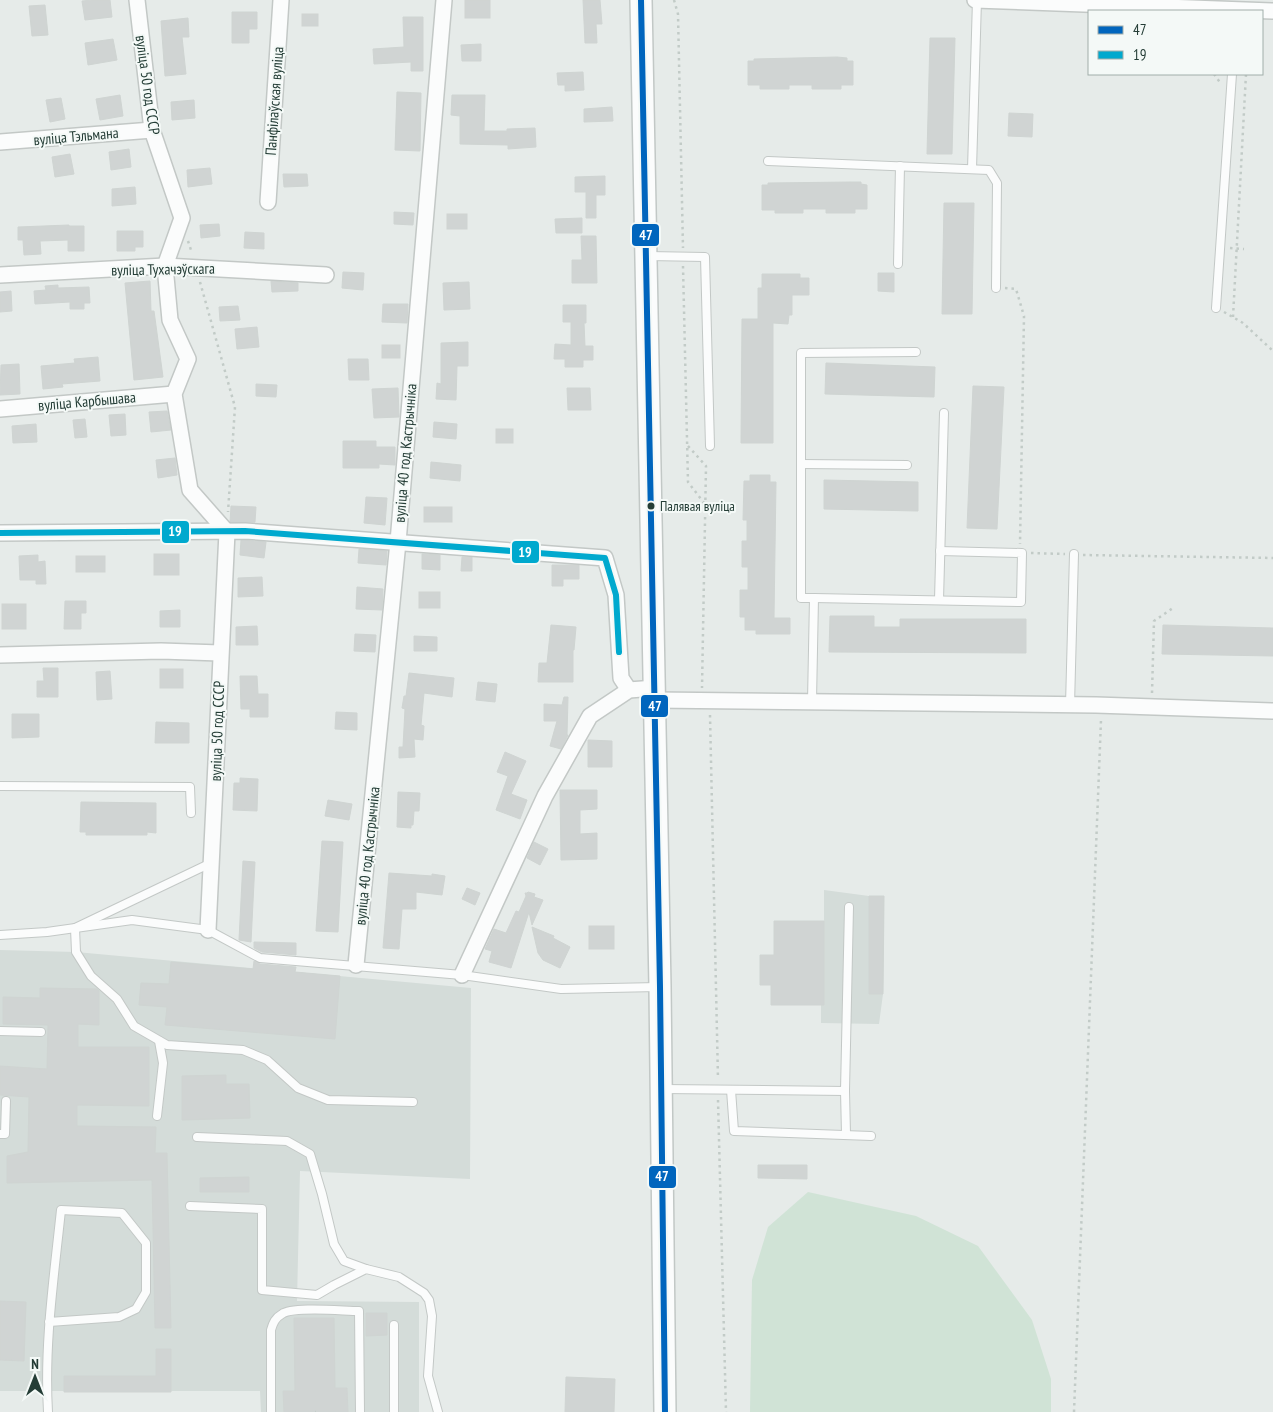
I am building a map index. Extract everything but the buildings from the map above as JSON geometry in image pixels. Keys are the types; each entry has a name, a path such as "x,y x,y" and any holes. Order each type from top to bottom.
{"street":[{"name":"вуліца 50 год СССР","path":"136,0 152,130 182,218"},
{"name":"Панфілаўская вуліца","path":"268,202 281,0"},
{"name":"вуліца 40 год Кастрычніка","path":"356,965 398,542 444,0"},
{"path":"641,0 660,987 665,1412"},
{"path":"976,0 1258,10"},
{"name":"вуліца Тэльмана","path":"0,142 152,130"},
{"path":"182,218 165,266 170,320 188,358 174,394 190,490 227,532"},
{"name":"вуліца Тухачэўскага","path":"0,275 165,266 196,266 326,275"},
{"name":"вуліца Карбышава","path":"0,409 174,394"},
{"path":"0,533 245,531 605,558 616,595 621,678 628,690"},
{"name":"вуліца 50 год СССР","path":"208,930 227,532"},
{"path":"0,655 161,651 220,652"},
{"path":"462,975 545,796 590,716 628,690 706,701 1070,705 1273,711"}],"lane":[{"path":"972,169 976,0"},
{"path":"1216,308 1232,75"},
{"path":"768,160 989,170 997,183 996,288"},
{"path":"898,264 900,166"},
{"path":"646,256 705,257 710,446"},
{"path":"916,352 801,353 801,598 1021,602 1022,553 940,551"},
{"path":"939,600 944,413"},
{"path":"801,464 907,465"},
{"path":"1070,705 1074,554"},
{"path":"812,701 814,598"},
{"path":"0,786 190,787 191,813"},
{"path":"75,928 211,862"},
{"path":"846,1134 845,1091 849,908"},
{"path":"0,935 75,928 132,920 208,930 260,958 462,975 561,989 660,987"},
{"path":"75,928 76,952 91,976 117,999 134,1026 159,1041 167,1045 243,1050 267,1060 298,1088 328,1100 413,1102"},
{"path":"0,1031 40,1032"},
{"path":"157,1116 163,1063 159,1041"},
{"path":"661,1089 845,1091"},
{"path":"731,1090 734,1131 871,1136"},
{"path":"0,1134 5,1134 6,1101"},
{"path":"197,1137 287,1141 310,1154 334,1244 344,1261 366,1269 399,1277 424,1293 429,1300 432,1316 428,1376 438,1412"},
{"path":"190,1206 262,1209 262,1290 317,1295 366,1269"},
{"path":"48,1412 46,1392 49,1322 62,1210 122,1213 146,1243 146,1292 136,1309 119,1318 49,1322"},
{"path":"271,1412 271,1330 274,1321 283,1313 295,1310 359,1311 360,1412"},
{"path":"394,1325 394,1412"}],"path":[{"path":"1233,317 1246,75"},
{"path":"182,218 235,407 227,532"},
{"path":"996,288 1016,289 1024,316 1019,540 1022,553 1273,558"},
{"path":"1216,308 1243,323 1273,351"},
{"path":"687,445 706,466 706,701 726,1412"},
{"path":"1151,707 1154,621 1173,608"},
{"path":"1074,1412 1101,706"}],"shaded area":[{"path":"824,890 884,896 883,994 879,1024 821,1023 821,1005 771,1005 771,985 760,985 760,955 774,955 774,921 824,921"},
{"path":"0,950 76,952 471,988 470,1179 300,1171 297,1301 419,1302 419,1412 261,1412 260,1391 0,1391"}],"green space":[{"path":"808,1192 916,1216 978,1246 1032,1320 1051,1379 1051,1412 750,1412 752,1280 768,1227"}],"transit line":[{"name":"47","path":"641,0 660,987 665,1412"},
{"name":"19","path":"0,533 245,531 605,558 616,595 619,652"}],"place":[{"name":"Палявая вуліца","path":"651,506"}]}
